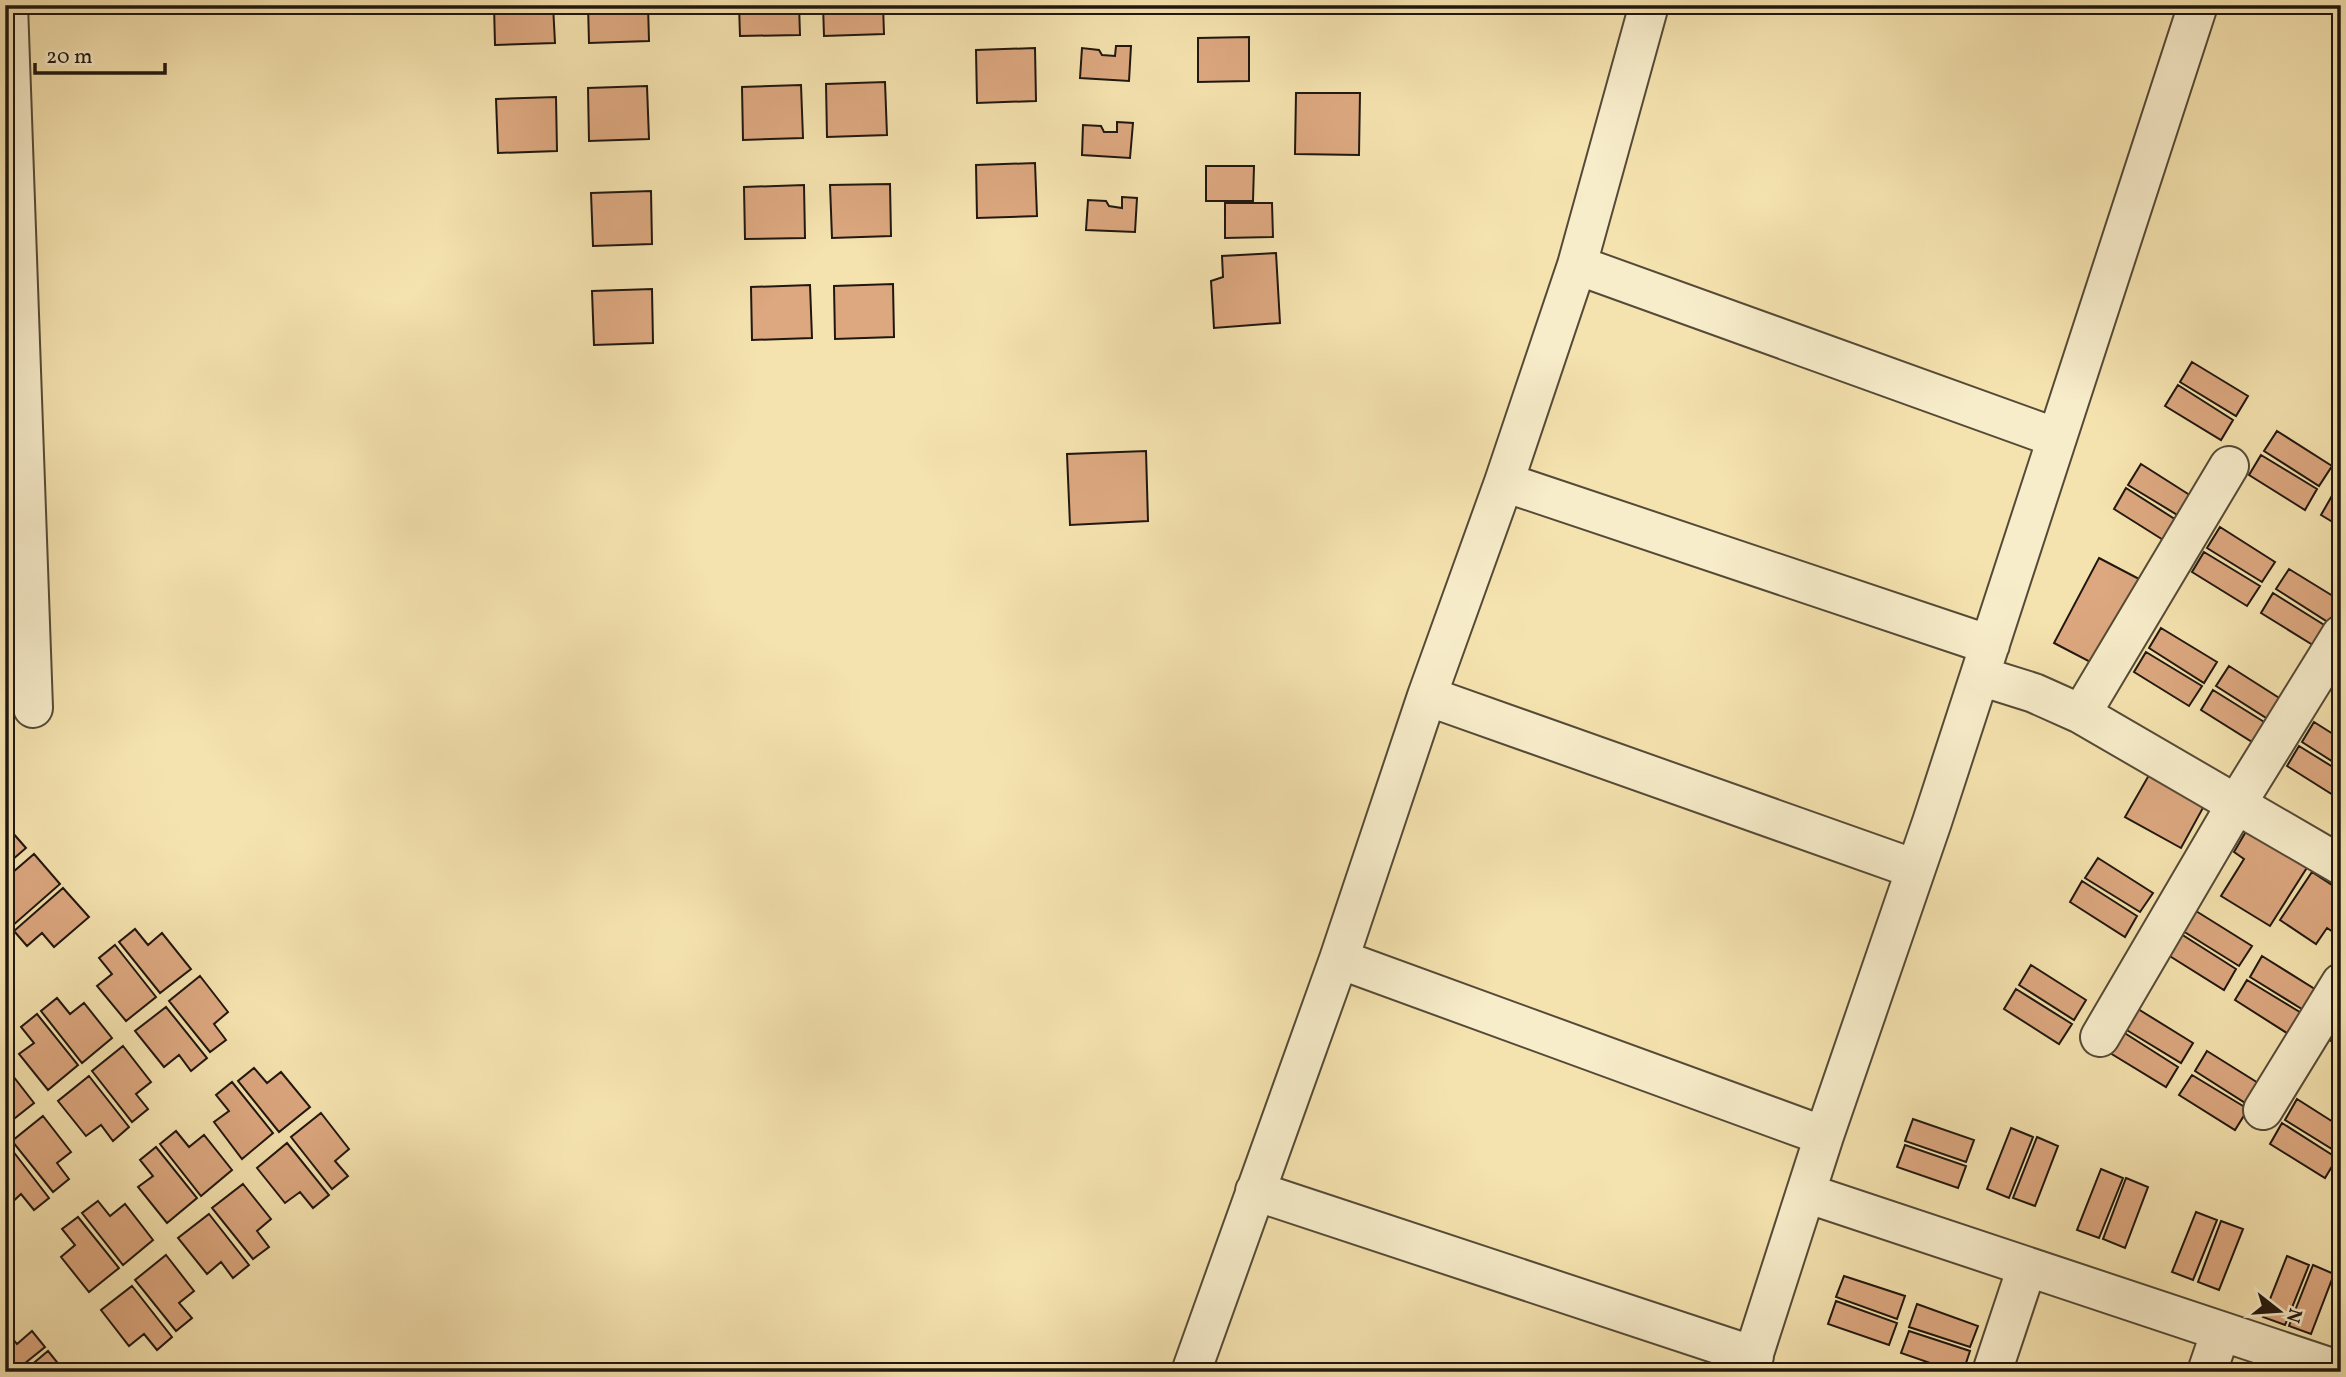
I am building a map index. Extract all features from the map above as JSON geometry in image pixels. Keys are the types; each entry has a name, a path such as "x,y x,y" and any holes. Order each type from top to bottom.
{"street":[{"path":"8,5 15,480 33,708"},
{"path":"1191,1372 1339,959 1577,265 1649,5"},
{"path":"1255,1191 1751,1364 1824,1136 1985,661 2198,5"},
{"path":"1577,265 2057,438"},
{"path":"2081,714 2229,466"},
{"path":"1504,482 1985,661 2034,693 2081,714 2341,865"},
{"path":"2100,1037 2237,803 2341,635"},
{"path":"1427,696 1915,869"},
{"path":"1339,959 1824,1136"},
{"path":"2263,1110 2341,982"},
{"path":"1806,1193 2341,1371"},
{"path":"1992,1372 2027,1267"},
{"path":"2207,1372 2221,1331"}],"building":[{"path":"494,5 553,5 555,43 495,45"},
{"path":"588,5 648,5 649,41 589,43"},
{"path":"739,5 799,5 800,35 740,36"},
{"path":"823,5 883,5 884,34 824,36"},
{"path":"1249,37 1249,81 1198,82 1198,38"},
{"path":"1116,46 1131,46 1129,81 1080,78 1082,48 1115,56"},
{"path":"1035,48 1036,101 977,103 976,50"},
{"path":"885,82 887,135 827,137 826,84"},
{"path":"801,85 803,138 743,140 742,87"},
{"path":"647,86 649,139 589,141 588,88"},
{"path":"1296,93 1360,93 1359,155 1295,154"},
{"path":"556,97 557,151 498,153 496,99"},
{"path":"1117,122 1133,123 1130,158 1082,155 1083,125 1101,126 1104,132 1117,132"},
{"path":"1035,163 1037,216 977,218 976,165"},
{"path":"1206,166 1254,166 1253,201 1206,201"},
{"path":"890,184 891,236 832,238 830,185"},
{"path":"804,185 805,238 745,239 744,187"},
{"path":"651,191 652,244 593,246 591,193"},
{"path":"1122,197 1137,198 1135,232 1086,230 1088,200 1106,201 1109,206 1122,208"},
{"path":"1225,203 1272,203 1273,237 1225,238"},
{"path":"1276,253 1280,323 1214,328 1211,281 1223,277 1222,256"},
{"path":"893,284 894,337 835,339 834,286"},
{"path":"810,285 812,338 752,340 751,287"},
{"path":"652,289 653,343 594,345 592,291"},
{"path":"2192,362 2248,396 2236,416 2180,382"},
{"path":"2178,385 2233,420 2221,440 2165,406"},
{"path":"2277,431 2332,466 2319,486 2264,451"},
{"path":"1146,451 1148,521 1070,525 1067,454"},
{"path":"2261,455 2317,489 2305,510 2249,475"},
{"path":"2141,464 2196,499 2184,519 2128,485"},
{"path":"2126,488 2181,523 2168,543 2114,509"},
{"path":"2333,494 2341,499 2341,527 2321,515"},
{"path":"2220,527 2275,562 2262,582 2207,548"},
{"path":"2204,552 2260,586 2247,606 2192,572"},
{"path":"2099,558 2141,580 2096,665 2054,643"},
{"path":"2289,569 2341,601 2341,608 2331,624 2276,589"},
{"path":"2273,593 2329,628 2316,647 2261,613"},
{"path":"2161,628 2217,662 2204,683 2149,648"},
{"path":"2146,652 2202,686 2189,706 2134,672"},
{"path":"2229,666 2284,701 2271,721 2216,686"},
{"path":"2213,690 2269,725 2257,745 2201,710"},
{"path":"2314,722 2341,739 2341,767 2302,742"},
{"path":"2299,746 2341,772 2341,800 2287,766"},
{"path":"2149,775 2204,806 2181,848 2125,817"},
{"path":"5,824 26,848 5,866"},
{"path":"2248,828 2308,866 2270,926 2221,896 2244,859 2234,852"},
{"path":"34,854 60,884 11,927 5,921 5,904 12,898 5,891 5,879"},
{"path":"2098,858 2153,893 2140,912 2085,878"},
{"path":"2312,872 2341,891 2341,937 2327,928 2316,944 2280,920"},
{"path":"2082,881 2137,916 2125,937 2070,902"},
{"path":"63,888 89,917 54,947 42,933 27,946 14,931"},
{"path":"2196,911 2252,946 2239,966 2183,931"},
{"path":"135,929 148,945 162,933 191,969 160,993 119,942"},
{"path":"2181,934 2236,969 2224,990 2168,955"},
{"path":"115,945 156,997 126,1021 97,986 112,974 99,958"},
{"path":"2262,956 2318,991 2305,1011 2250,977"},
{"path":"2031,965 2086,1000 2074,1020 2019,985"},
{"path":"200,976 228,1012 214,1024 226,1040 210,1052 169,1001"},
{"path":"2247,980 2303,1014 2290,1035 2235,1000"},
{"path":"2016,989 2072,1024 2059,1044 2004,1009"},
{"path":"57,998 70,1014 84,1003 112,1038 82,1063 41,1011"},
{"path":"166,1007 207,1058 191,1071 179,1055 164,1067 135,1031"},
{"path":"2138,1009 2193,1043 2181,1063 2125,1029"},
{"path":"37,1014 78,1065 48,1090 19,1054 34,1043 21,1027"},
{"path":"2341,1026 2341,1047 2331,1041"},
{"path":"2123,1032 2178,1067 2166,1087 2110,1053"},
{"path":"123,1046 151,1082 136,1094 148,1109 132,1122 92,1071"},
{"path":"2207,1051 2263,1086 2250,1106 2195,1071"},
{"path":"5,1068 34,1103 5,1126"},
{"path":"254,1068 267,1083 281,1072 310,1107 279,1132 238,1081"},
{"path":"2192,1075 2248,1109 2235,1130 2179,1095"},
{"path":"89,1076 129,1127 113,1141 101,1125 86,1136 58,1101"},
{"path":"232,1082 273,1133 242,1159 214,1122 229,1111 216,1095"},
{"path":"2297,1099 2341,1127 2340,1154 2285,1120"},
{"path":"321,1113 349,1149 335,1161 348,1176 332,1189 291,1137"},
{"path":"43,1116 71,1152 57,1163 69,1179 53,1192 12,1141"},
{"path":"1913,1119 1974,1140 1966,1162 1905,1141"},
{"path":"2282,1123 2337,1158 2325,1178 2270,1144"},
{"path":"2011,1128 2033,1137 2009,1198 1987,1189"},
{"path":"176,1131 189,1147 204,1135 232,1170 201,1196 160,1144"},
{"path":"2037,1137 2058,1146 2035,1206 2013,1198"},
{"path":"287,1143 329,1195 313,1208 300,1192 285,1203 257,1168"},
{"path":"1905,1145 1966,1166 1958,1188 1897,1167"},
{"path":"9,1146 49,1198 34,1210 21,1194 7,1207 5,1205 5,1149"},
{"path":"156,1147 197,1198 167,1223 138,1187 153,1176 140,1160"},
{"path":"2101,1169 2123,1178 2099,1238 2077,1230"},
{"path":"2126,1178 2148,1187 2125,1248 2103,1239"},
{"path":"243,1184 271,1219 257,1231 269,1247 253,1259 212,1208"},
{"path":"98,1201 110,1216 125,1204 153,1240 123,1265 82,1213"},
{"path":"2196,1212 2217,1220 2193,1280 2172,1272"},
{"path":"209,1214 249,1265 233,1278 221,1262 207,1274 178,1238"},
{"path":"78,1217 119,1268 89,1292 61,1257 75,1245 62,1229"},
{"path":"2221,1221 2243,1229 2219,1290 2198,1282"},
{"path":"166,1255 194,1291 179,1303 192,1318 176,1331 135,1280"},
{"path":"2287,1256 2309,1265 2285,1325 2263,1317"},
{"path":"2313,1265 2334,1274 2311,1334 2289,1326"},
{"path":"1844,1276 1905,1296 1897,1319 1836,1297"},
{"path":"132,1286 172,1337 157,1350 144,1334 129,1346 101,1310"},
{"path":"1836,1301 1897,1323 1889,1345 1828,1324"},
{"path":"1917,1304 1978,1326 1970,1347 1909,1327"},
{"path":"5,1329 17,1344 32,1331 45,1347 14,1372 5,1372"},
{"path":"1909,1331 1970,1351 1963,1372 1901,1353"},
{"path":"48,1351 61,1367 55,1372 23,1372"}]}
